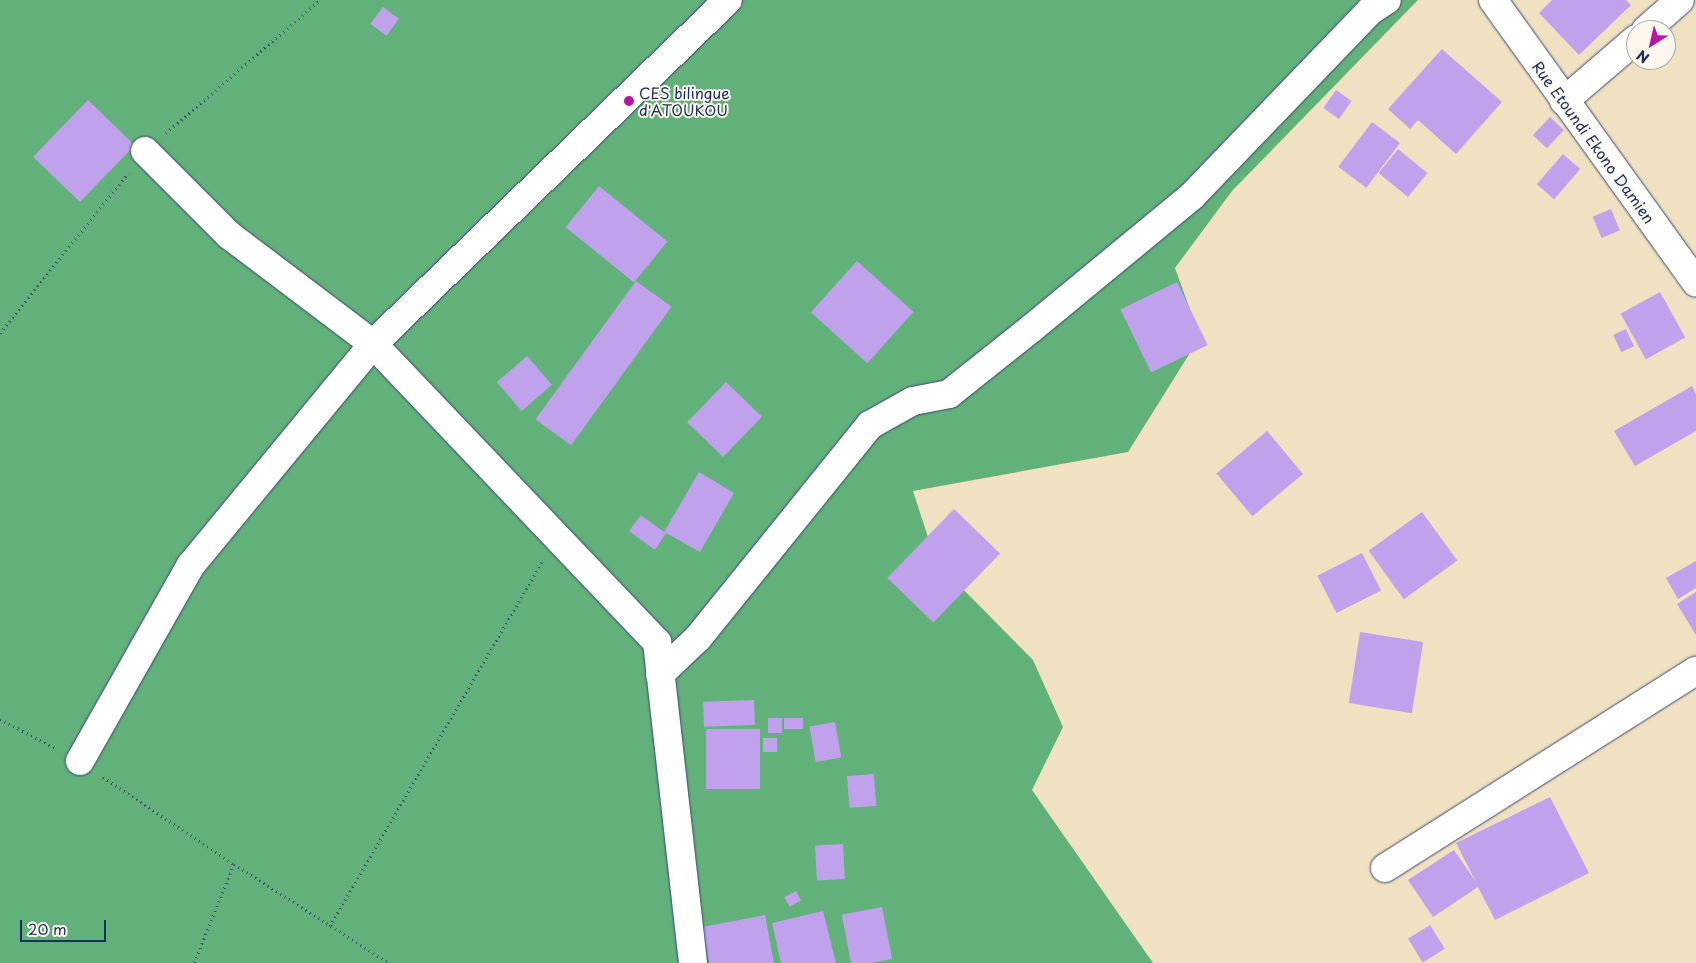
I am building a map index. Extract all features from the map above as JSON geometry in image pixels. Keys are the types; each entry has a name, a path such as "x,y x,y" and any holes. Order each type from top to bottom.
{"street":[{"path":"80,761 191,565 373,344 728,0"},
{"path":"660,674 698,638 870,425 913,400 949,394 1032,328 1192,196 1370,10 1388,0"},
{"name":"Rue Etoundi Ekono Damien","path":"1493,0 1696,283"},
{"path":"1657,20 1680,0"},
{"path":"1564,101 1626,47"},
{"path":"145,151 229,235 373,344 657,642 693,963"},
{"path":"1384,868 1696,671"}],"path":[{"path":"0,333 145,151 320,0"},
{"path":"330,926 556,537"},
{"path":"0,719 80,761 234,864 389,963"},
{"path":"194,963 234,864"}],"green space":[{"path":"0,0 1418,0 1232,191 1175,268 1200,337 1128,452 913,491 936,562 1033,660 1063,727 1032,790 1153,963 0,963"}],"building":[{"path":"1552,0 1626,0 1631,5 1579,55 1539,13"},
{"path":"383,7 399,19 386,36 370,24"},
{"path":"1442,49 1502,102 1456,154 1418,120 1410,129 1388,109"},
{"path":"1336,90 1352,101 1339,119 1323,108"},
{"path":"88,100 135,145 80,202 33,157"},
{"path":"1550,117 1564,130 1547,148 1533,135"},
{"path":"1372,122 1400,143 1366,188 1338,167"},
{"path":"1398,149 1428,173 1408,197 1378,173"},
{"path":"1563,154 1580,169 1554,199 1537,184"},
{"path":"599,186 667,241 634,283 566,227"},
{"path":"1611,209 1620,230 1602,238 1593,217"},
{"path":"857,261 913,312 867,363 811,312"},
{"path":"636,281 672,307 571,445 535,419"},
{"path":"1177,282 1208,345 1151,373 1120,310"},
{"path":"1660,292 1685,337 1646,359 1621,314"},
{"path":"1626,329 1634,346 1621,352 1613,335"},
{"path":"527,356 552,385 522,411 497,382"},
{"path":"726,382 762,417 723,457 687,422"},
{"path":"1692,386 1696,394 1696,431 1635,466 1614,431"},
{"path":"1267,431 1303,474 1252,516 1216,473"},
{"path":"699,472 734,493 700,552 666,533 655,550 629,531 641,515 664,532"},
{"path":"954,509 1000,553 933,623 887,578"},
{"path":"1422,512 1457,561 1404,599 1369,551"},
{"path":"1362,553 1381,590 1337,613 1317,576"},
{"path":"1696,561 1696,588 1678,599 1666,578"},
{"path":"1696,592 1696,635 1677,604"},
{"path":"1360,632 1423,642 1412,713 1349,703"},
{"path":"754,700 755,725 704,727 703,702"},
{"path":"768,718 782,718 782,733 768,733"},
{"path":"784,718 803,718 803,729 784,729"},
{"path":"835,722 841,757 816,762 809,727"},
{"path":"706,729 760,729 760,789 706,789"},
{"path":"763,738 777,738 777,752 763,752"},
{"path":"874,774 876,806 849,808 847,776"},
{"path":"1550,797 1589,873 1495,920 1478,887 1433,917 1408,880 1454,850 1476,882 1456,843"},
{"path":"843,844 845,879 817,880 815,845"},
{"path":"796,891 801,901 789,907 784,897"},
{"path":"882,907 892,959 872,963 851,963 842,915"},
{"path":"823,911 836,963 781,963 772,923"},
{"path":"765,915 774,963 709,963 702,927"},
{"path":"1430,925 1445,949 1423,963 1408,939"}],"place":[{"name":"CES bilingue d'ATOUKOU","path":"629,101"}]}
